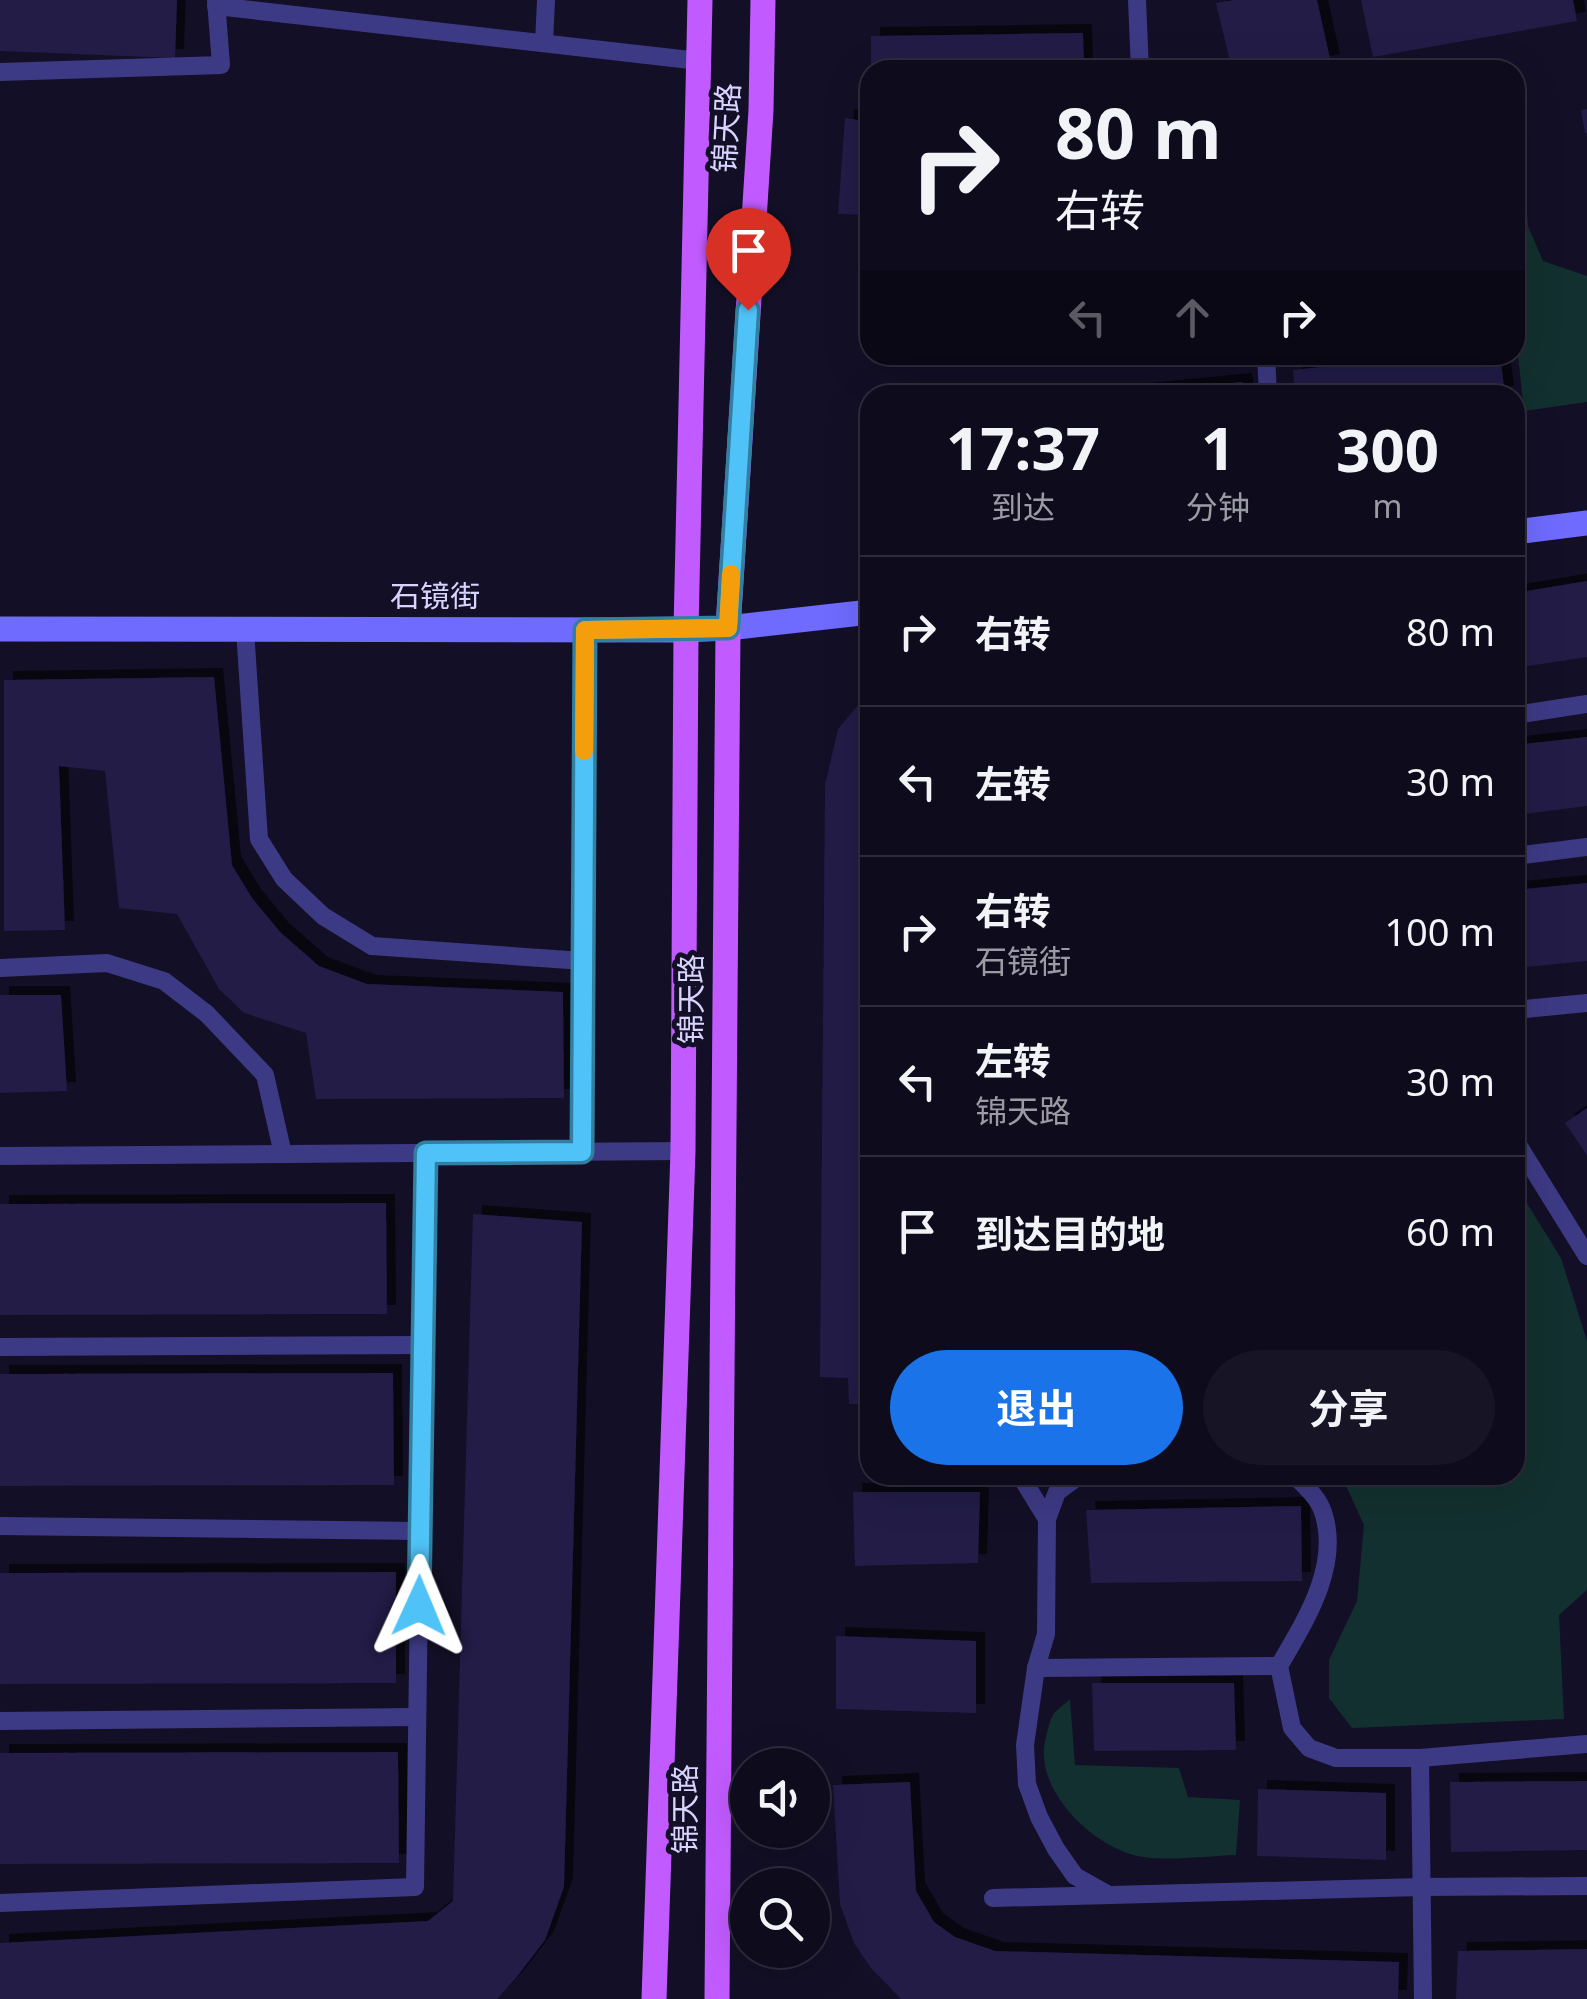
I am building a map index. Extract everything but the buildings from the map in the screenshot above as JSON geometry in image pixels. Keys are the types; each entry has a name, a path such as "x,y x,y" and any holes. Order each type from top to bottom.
{"main road":[{"name":"锦天路","path":"654,1999 683,1151 686,630 700,0"},
{"name":"锦天路","path":"717,1999 728,628 761,110 763,0"}],"street":[{"path":"1525,531 1587,522"},
{"name":"石镜街","path":"0,630 686,630 860,613"}],"lane":[{"path":"544,43 546,0"},
{"path":"1137,0 1140,60"},
{"path":"0,72 221,65 216,3 699,61"},
{"path":"245,630 259,838 284,879 322,916 372,946 583,961"},
{"path":"582,1152 585,630"},
{"path":"1525,713 1587,704"},
{"path":"1525,855 1587,847"},
{"path":"0,968 107,963 164,981 207,1014 265,1075 284,1154"},
{"path":"1525,1009 1587,1003"},
{"path":"0,1156 683,1151"},
{"path":"0,1903 415,1887 426,1153"},
{"path":"1525,1156 1587,1256"},
{"path":"0,1347 422,1346"},
{"path":"1026,1485 1047,1519"},
{"path":"1067,1485 1057,1492 1047,1519 1046,1634 1036,1668 1024,1745 1027,1784 1056,1849 1076,1876 1109,1896"},
{"path":"1303,1485 1323,1512 1329,1548 1322,1581 1304,1624 1279,1666 1292,1728 1309,1748 1336,1758 1420,1758 1587,1744"},
{"path":"0,1526 420,1532"},
{"path":"1036,1668 1279,1666"},
{"path":"0,1721 417,1717"},
{"path":"1420,1758 1423,1999"},
{"path":"993,1898 1587,1886"}],"green space":[{"path":"1525,186 1528,226 1543,261 1587,276 1587,402 1525,411 1525,385 1521,385 1519,365 1525,365"},
{"path":"1525,1200 1561,1258 1587,1341 1587,1590 1559,1615 1564,1719 1352,1728 1329,1698 1329,1660 1357,1601 1364,1525 1346,1485 1525,1485"},
{"path":"1070,1699 1075,1765 1179,1768 1188,1797 1240,1800 1236,1855 1143,1857 1105,1843 1087,1830 1057,1796 1044,1757 1052,1717"}],"slow traffic":[{"path":"584,751 585,630 728,628 731,574"}],"route":[{"path":"419,1606 426,1153 582,1152 585,630 728,628 748,310"}]}
